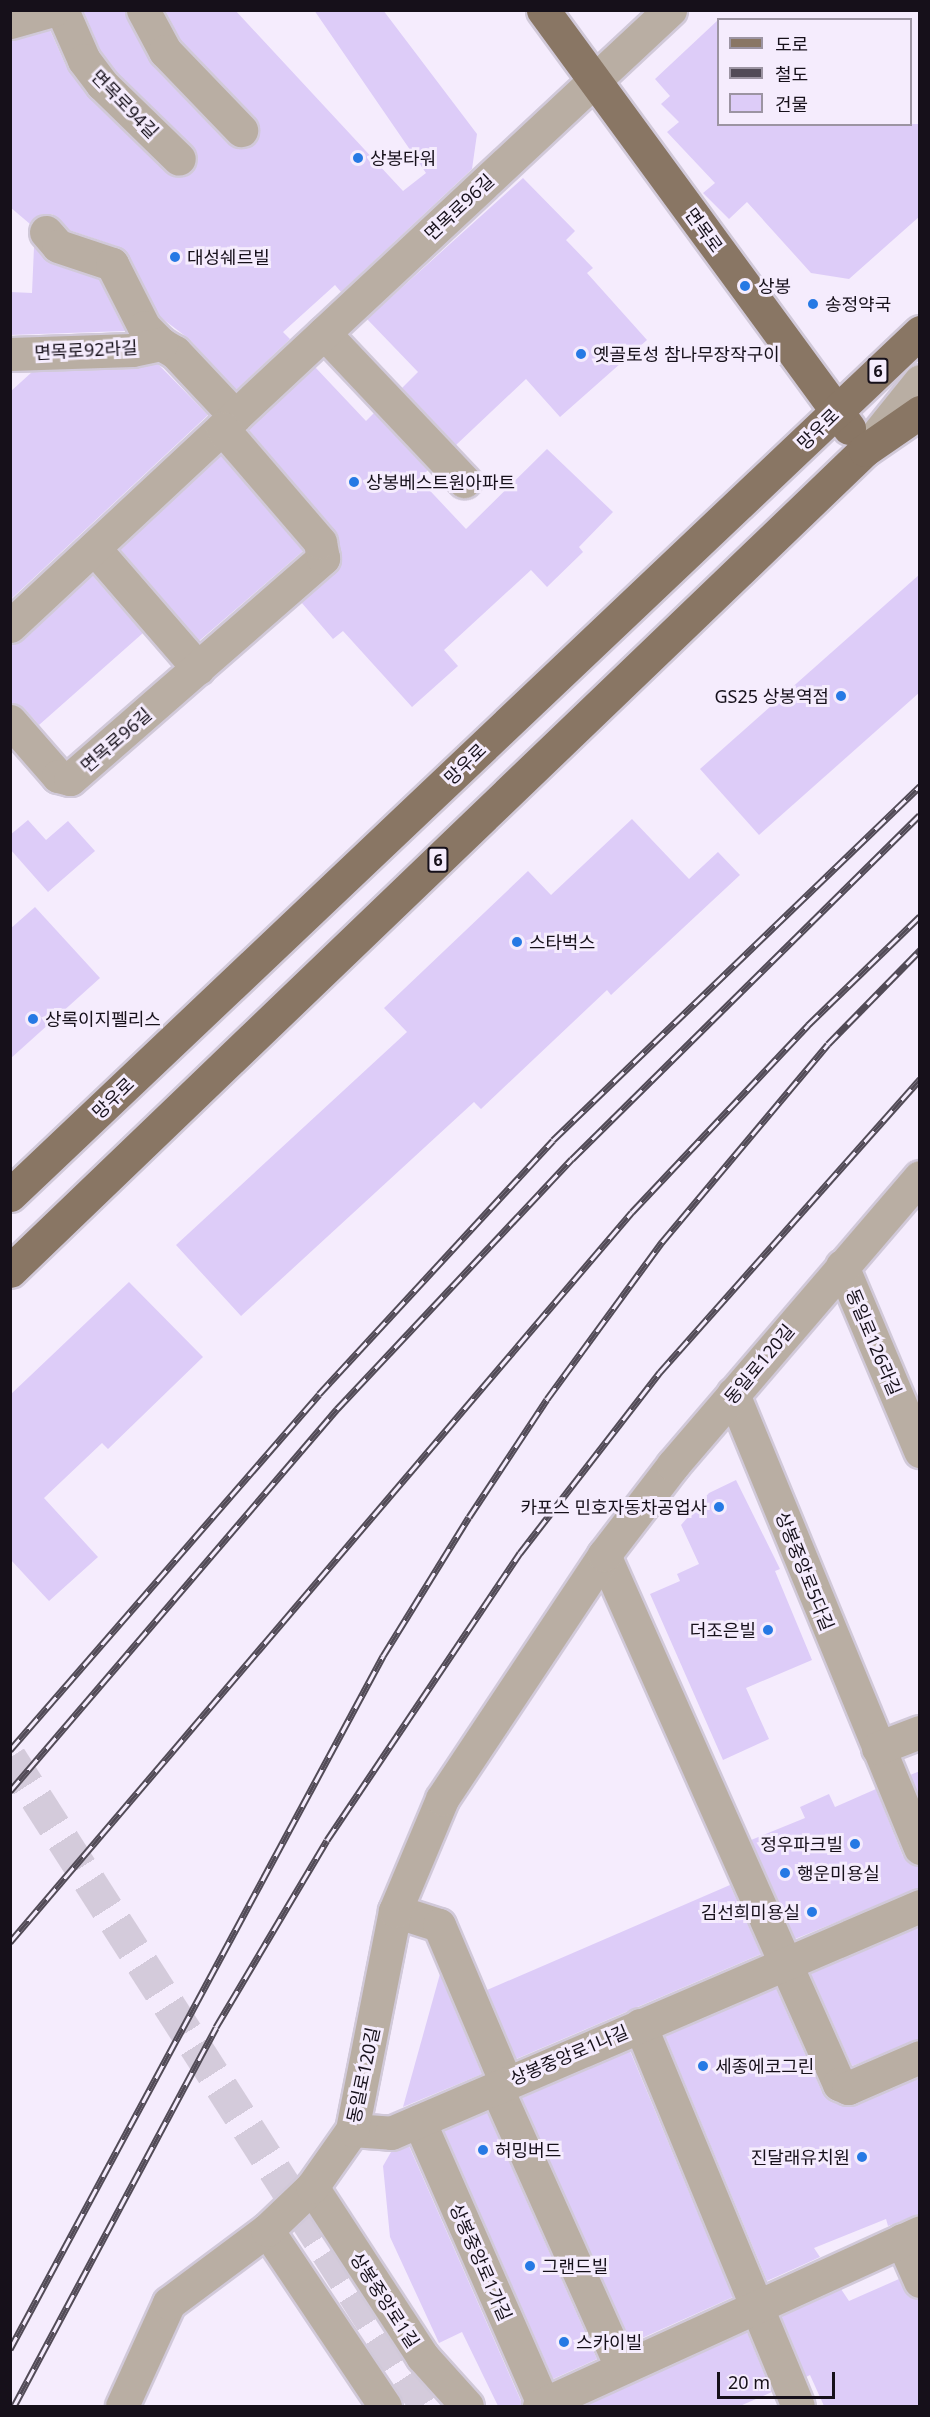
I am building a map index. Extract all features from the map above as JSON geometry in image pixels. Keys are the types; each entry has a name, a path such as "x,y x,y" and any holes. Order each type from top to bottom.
{"main road":[{"name":"면목로","path":"543,10 865,450"},
{"name":"망우로","path":"10,1195 920,332"},
{"name":"6","path":"10,1271 865,450 920,412"}],"street":[{"path":"10,22 53,10"},
{"name":"면목로94길","path":"62,10 84,60 102,84 179,159"},
{"path":"143,10 165,51 241,130"},
{"name":"면목로96길","path":"10,626 670,10"},
{"path":"46,232 58,246 112,264 144,327 161,344 175,352 228,422"},
{"path":"324,333 464,481"},
{"name":"면목로92라길","path":"10,354 132,350 161,344"},
{"path":"865,450 920,381"},
{"name":"면목로96길","path":"10,721 58,776 70,778 323,558 320,542 228,422"},
{"path":"94,548 198,668"},
{"name":"동일로120길","path":"122,2406 169,2303 267,2230 312,2187 352,2130 395,1911 442,1799 604,1555 732,1394 920,1178"},
{"name":"동일로126라길","path":"842,1266 920,1451"},
{"name":"상봉중앙로5다길","path":"732,1394 920,1848"},
{"path":"604,1555 841,2087 920,2056"},
{"path":"878,1748 920,1731"},
{"name":"상봉중앙로1나길","path":"352,2130 391,2133 784,1962 920,1906"},
{"path":"395,1911 440,1925 501,2085 621,2366"},
{"path":"640,2025 754,2307 798,2406"},
{"name":"상봉중앙로1가길","path":"419,2121 541,2405 621,2366 911,2236 920,2281"},
{"name":"상봉중앙로1길","path":"312,2187 416,2347 459,2406"},
{"path":"267,2230 385,2406"}],"building":[{"path":"83,10 124,10 151,64 227,143 245,148 259,136 255,117 180,40 165,10 235,10 403,191 426,173 314,10 383,10 477,134 472,169 341,292 335,285 283,332 290,339 236,390 189,339 159,316 129,256 119,247 69,230 52,214 42,214 30,224 10,207 10,40 50,30 67,68 87,95 166,172 184,177 197,164 192,146 116,72 100,50"},
{"path":"717,21 717,126 912,126 912,124 920,124 920,216 849,279 811,273 747,202 729,219 703,193 715,183 667,132 679,122 661,104 670,96 655,79"},
{"path":"523,178 575,231 566,240 593,268 587,273 647,340 560,417 526,379 456,445 402,388 418,372 367,319"},
{"path":"34,247 52,264 99,279 125,331 10,335 10,292 32,293"},
{"path":"158,364 208,415 10,600 10,392 32,372 133,369"},
{"path":"315,367 366,421 374,413 428,470 419,479 466,529 547,449 613,512 579,547 583,552 547,587 531,570 444,650 458,666 412,707 343,631 333,639 301,602 340,565 338,539 248,429"},
{"path":"221,455 303,551 199,641 120,549"},
{"path":"920,574 920,692 759,835 700,769"},
{"path":"92,575 143,633 39,725 24,708 10,703 10,644 23,640"},
{"path":"632,819 689,879 718,852 740,875 611,995 607,990 481,1109 474,1102 241,1316 176,1245 407,1032 384,1008 528,871 551,895"},
{"path":"28,820 46,840 68,821 95,851 48,892 10,849 10,835"},
{"name":"상록이지펠리스","path":"35,907 100,978 10,1059 10,929"},
{"path":"129,1282 203,1357 108,1449 102,1443 44,1498 98,1557 49,1601 10,1559 10,1395"},
{"path":"736,1480 780,1569 775,1571 812,1660 746,1688 769,1739 723,1760 650,1594 680,1581 677,1574 699,1564 681,1525 709,1493"},
{"path":"920,1771 920,1798 910,1775"},
{"path":"876,1789 903,1856 920,1866 920,1888 795,1939 751,1840 805,1818 800,1807 829,1794 835,1807"},
{"path":"730,1885 761,1954 516,2059 487,1990"},
{"path":"920,1927 920,2039 852,2066 810,1973"},
{"path":"440,1974 482,2074 403,2107"},
{"path":"776,1988 822,2092 831,2101 855,2105 920,2078 920,2214 888,2226 886,2219 814,2248 820,2257 767,2281 665,2036"},
{"path":"630,2051 733,2297 631,2343 521,2098"},
{"path":"487,2112 597,2359 553,2379 444,2131"},
{"path":"409,2146 521,2401 521,2406 498,2406 462,2332 439,2343 390,2237 383,2166 391,2152"},
{"path":"899,2279 908,2296 920,2299 920,2406 824,2406 810,2375 806,2377 781,2316 841,2289 849,2301"},
{"path":"747,2332 772,2392 740,2406 583,2406"}],"tunnel":[{"path":"10,1757 426,2406"}],"railway":[{"path":"10,1750 319,1394 553,1140 920,786"},
{"path":"10,1791 337,1409 572,1159 920,815"},
{"path":"10,1942 632,1212 808,1025 920,916"},
{"path":"10,2349 383,1656 469,1517 547,1399 662,1242 828,1044 920,950"},
{"path":"14,2406 216,2027 327,1840 520,1553 660,1372 920,1079"}],"place":[{"name":"상봉타워","path":"358,158"},
{"name":"대성쉐르빌","path":"175,257"},
{"name":"상봉","path":"745,286"},
{"name":"송정약국","path":"813,304"},
{"name":"옛골토성 참나무장작구이","path":"581,354"},
{"name":"상봉베스트원아파트","path":"354,482"},
{"name":"GS25 상봉역점","path":"841,696"},
{"name":"스타벅스","path":"517,942"},
{"name":"상록이지펠리스","path":"33,1019"},
{"name":"카포스 민호자동차공업사","path":"719,1507"},
{"name":"더조은빌","path":"768,1630"},
{"name":"정우파크빌","path":"855,1844"},
{"name":"행운미용실","path":"785,1873"},
{"name":"김선희미용실","path":"812,1912"},
{"name":"세종에코그린","path":"703,2066"},
{"name":"허밍버드","path":"483,2150"},
{"name":"진달래유치원","path":"862,2157"},
{"name":"그랜드빌","path":"530,2266"},
{"name":"스카이빌","path":"564,2342"}]}
